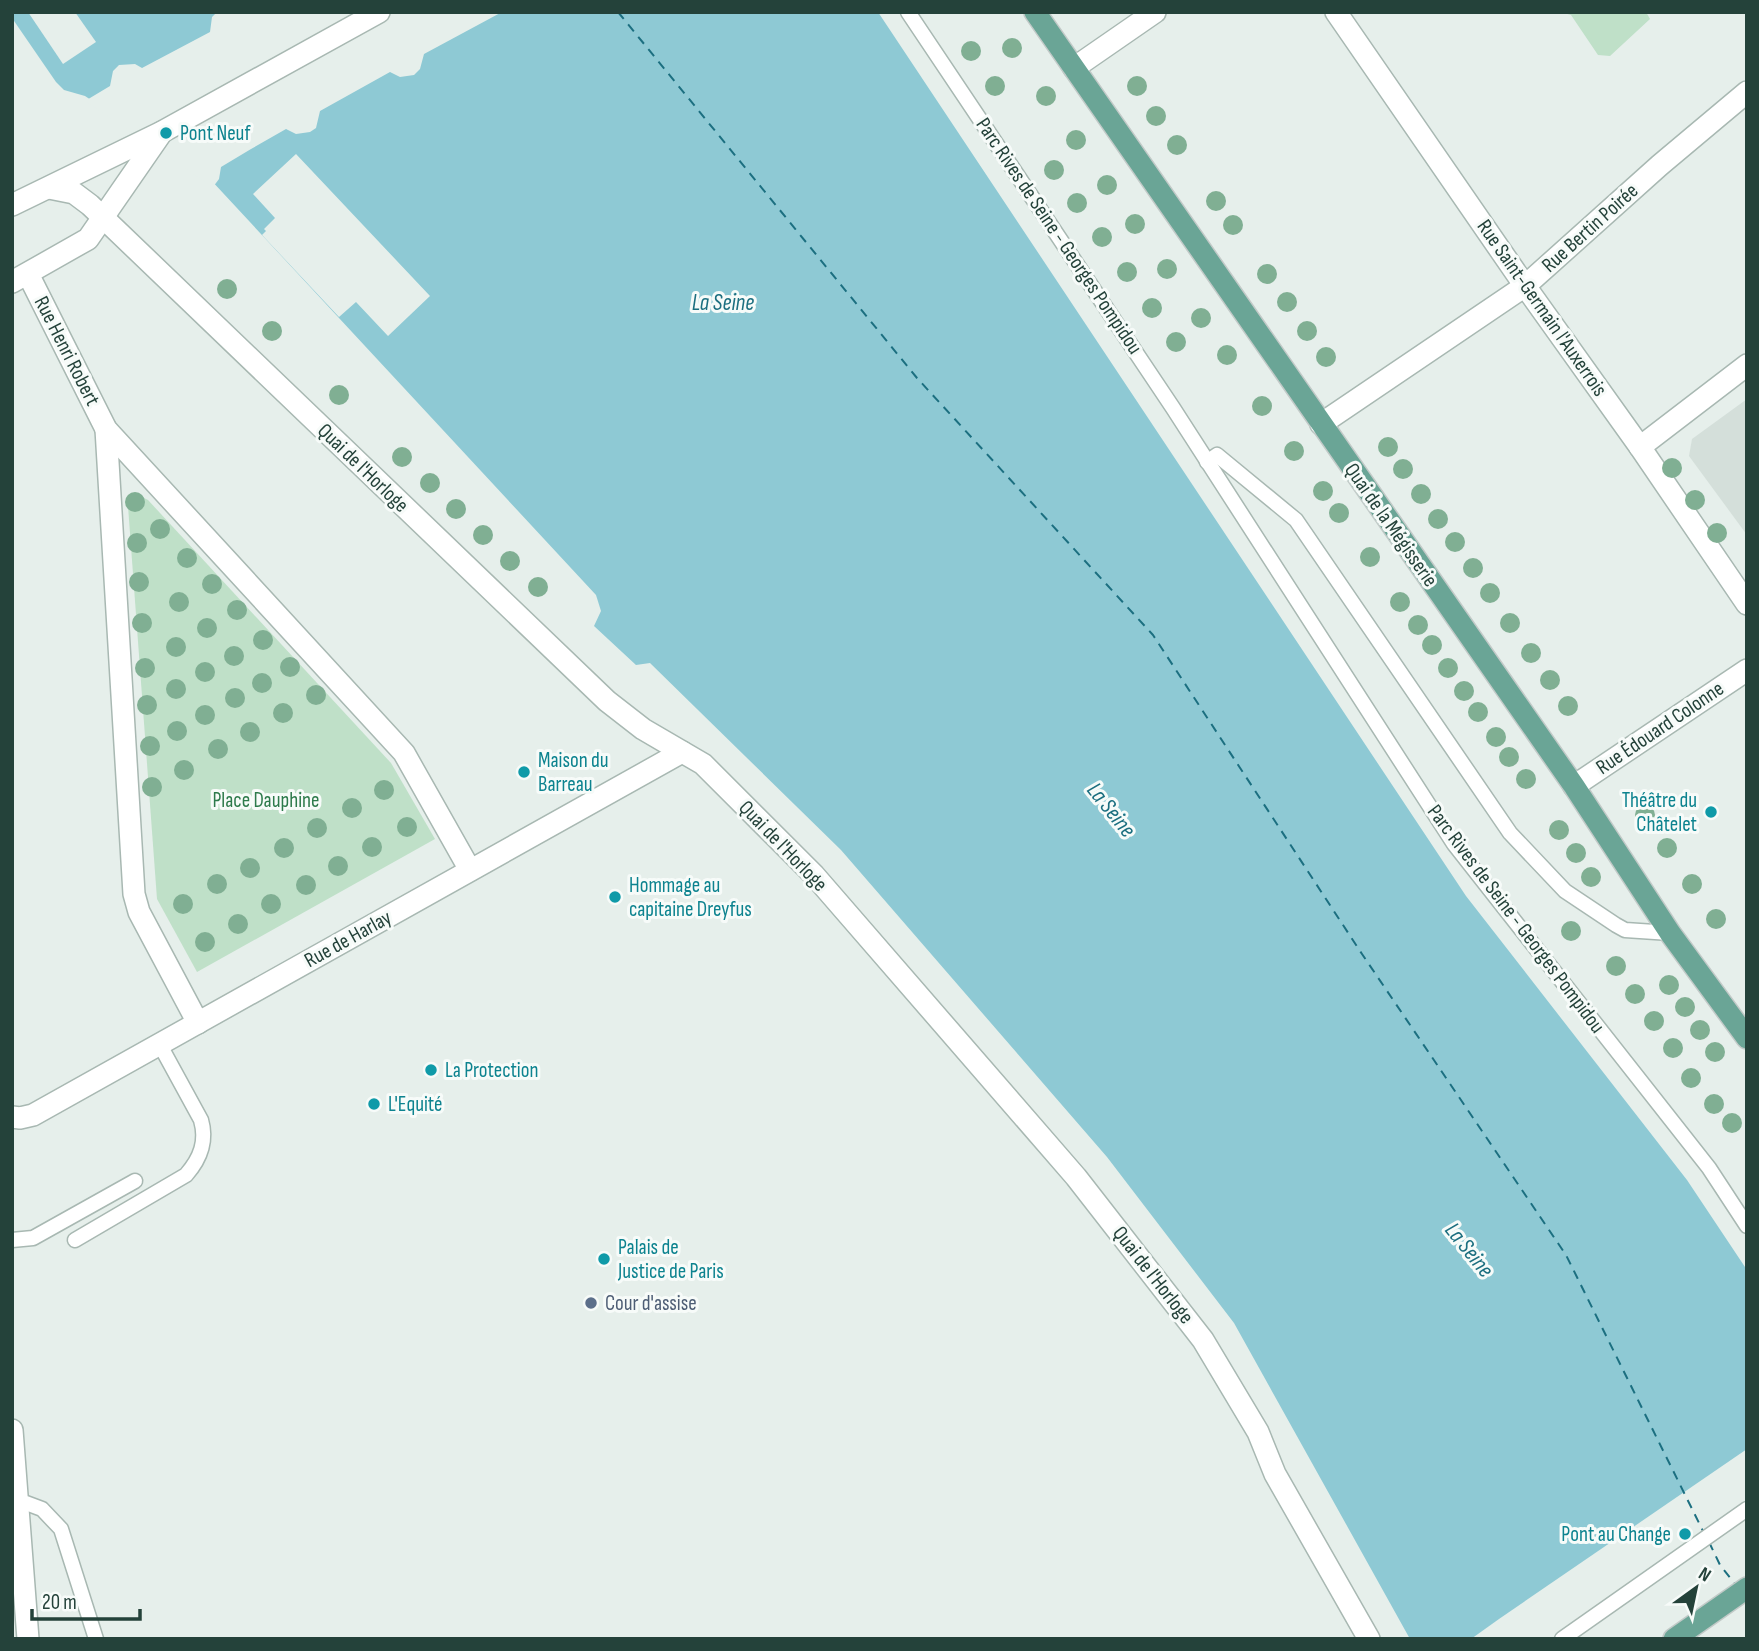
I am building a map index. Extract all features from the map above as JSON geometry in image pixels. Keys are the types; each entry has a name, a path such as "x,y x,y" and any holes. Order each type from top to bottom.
{"main road":[{"name":"Quai de la Mégisserie","path":"1035,12 1574,786 1670,933 1747,1038"},
{"path":"1674,1639 1747,1588"}],"street":[{"path":"12,205 162,132 379,12"},
{"path":"1074,68 1155,12"},
{"name":"Rue Saint-Germain l'Auxerrois","path":"1336,12 1747,604"},
{"name":"Rue Bertin Poirée","path":"1321,424 1525,286 1747,92"},
{"path":"20,278 88,239 162,132"},
{"name":"Quai de l'Horloge","path":"49,188 74,193 104,218 607,701 643,729 703,764 814,875 1076,1177 1203,1339 1258,1432 1275,1474 1369,1639"},
{"name":"Rue Henri Robert","path":"20,278 106,429"},
{"path":"1640,447 1747,365"},
{"path":"106,429 404,753 470,870"},
{"path":"106,429 134,894 139,912 198,1023"},
{"name":"Rue Édouard Colonne","path":"1574,786 1747,670"},
{"name":"Rue de Harlay","path":"12,1117 33,1115 681,752"},
{"path":"12,1430 28,1639"}],"lane":[{"name":"Parc Rives de Seine - Georges Pompidou","path":"908,12 1207,462 1454,844 1709,1168 1747,1226"},
{"path":"1207,462 1217,455 1296,520 1510,834 1537,864 1565,891 1625,930 1670,933"},
{"path":"75,1240 186,1175 200,1155 204,1132 201,1119 160,1045"},
{"path":"12,1240 33,1238 135,1181"},
{"path":"18,1503 42,1509 61,1529 96,1639"},
{"path":"1562,1639 1747,1509"}],"shaded area":[{"path":"1747,399 1747,535 1689,456 1692,439"}],"green space":[{"path":"1560,12 1646,12 1650,19 1610,56 1598,55 1571,15"},
{"name":"Place Dauphine","path":"140,496 148,500 391,763 435,839 197,972 157,899 128,506 134,498"}],"water":[{"name":"La Seine","path":"12,12 878,12 1466,896 1687,1180 1747,1270 1747,1639 1410,1639 1234,1323 1107,1157 841,850 650,663 636,665 594,626 601,611 596,595 210,179 85,96 64,90 12,18"}],"pier":[{"path":"28,12 75,12 96,42 63,64"},
{"name":"Pont Neuf","path":"217,12 502,12 424,54 420,69 414,75 400,77 390,72 320,111 316,128 310,132 296,134 286,129 221,167 219,179 213,187 85,101 110,86 113,71 119,65 135,64 142,68 210,32 212,17"},
{"path":"296,154 430,296 388,336 356,302 339,317 262,235 275,218 253,194"},
{"name":"Pont au Change","path":"1747,1449 1747,1639 1471,1639 1499,1619"}],"ferry route":[{"path":"618,12 917,378 1153,635 1362,954 1566,1255 1703,1531"},
{"path":"1709,1542 1720,1565 1735,1584"}],"place":[{"name":"Pont Neuf","path":"166,133"},
{"name":"Maison du Barreau","path":"524,772"},
{"name":"Théâtre du Châtelet","path":"1711,812"},
{"name":"Hommage au capitaine Dreyfus","path":"615,897"},
{"name":"La Protection","path":"431,1070"},
{"name":"L'Equité","path":"374,1104"},
{"name":"Palais de Justice de Paris","path":"604,1259"},
{"name":"Cour d'assise","path":"591,1303"},
{"name":"Pont au Change","path":"1685,1534"}]}
